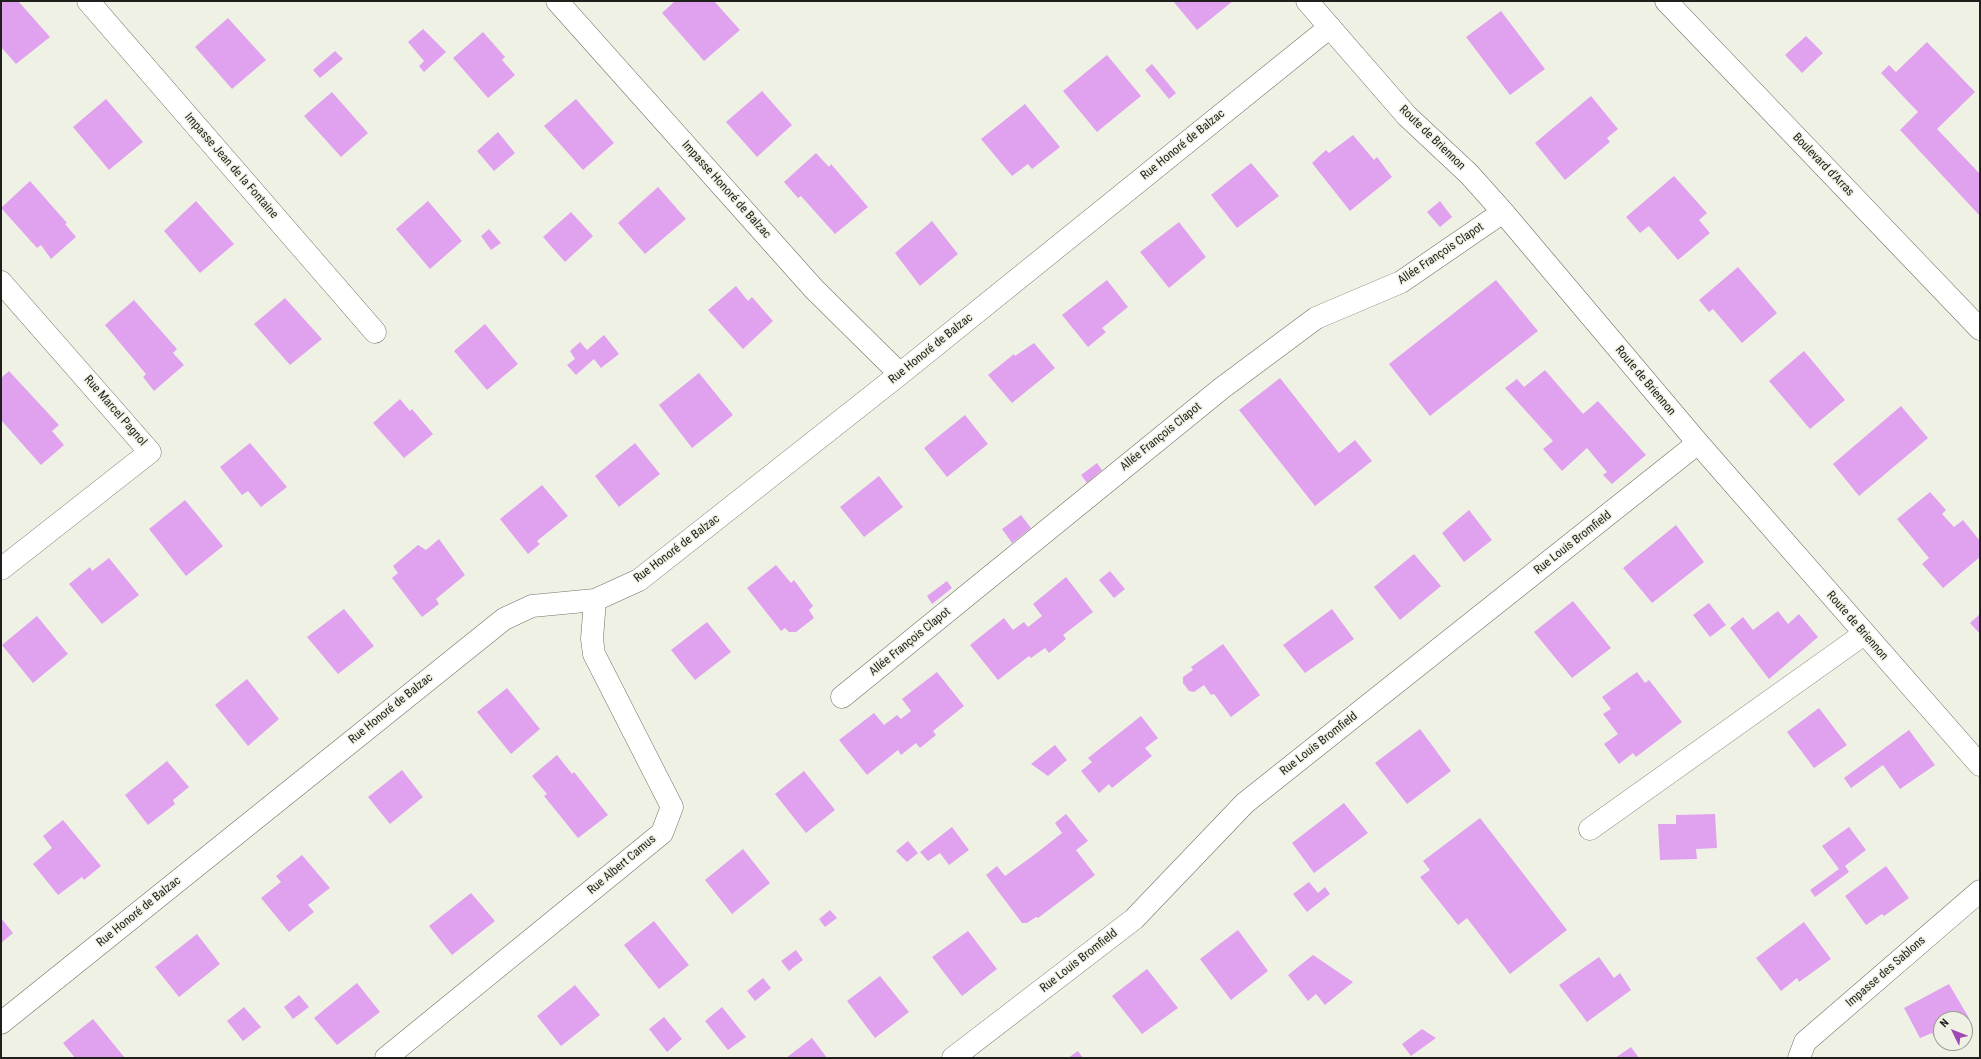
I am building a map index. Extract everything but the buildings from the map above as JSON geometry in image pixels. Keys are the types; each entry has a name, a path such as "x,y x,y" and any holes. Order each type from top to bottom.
{"street":[{"name":"Impasse Jean de la Fontaine","path":"88,1 375,332"},
{"name":"Impasse Honoré de Balzac","path":"557,1 814,288 900,374"},
{"name":"Route de Briennon","path":"1308,1 1407,116 1470,174 1698,443 1980,765"},
{"name":"Boulevard d'Arras","path":"1666,1 1980,330"},
{"name":"Rue Honoré de Balzac","path":"1,1023 504,619 532,606 595,600 639,580 900,374 1330,27"},
{"name":"Allée François Clapot","path":"842,697 1222,388 1316,318 1401,282 1503,212"},
{"name":"Rue Marcel Pagnol","path":"1,282 150,452 1,569"},
{"name":"Rue Louis Bromfield","path":"953,1058 1134,918 1244,803 1698,443"},
{"name":"Rue Albert Camus","path":"386,1058 662,833 672,807 594,654 592,639 595,600"},
{"path":"1590,829 1864,634"},
{"name":"Impasse des Sablons","path":"1799,1058 1805,1042 1980,891"}]}
